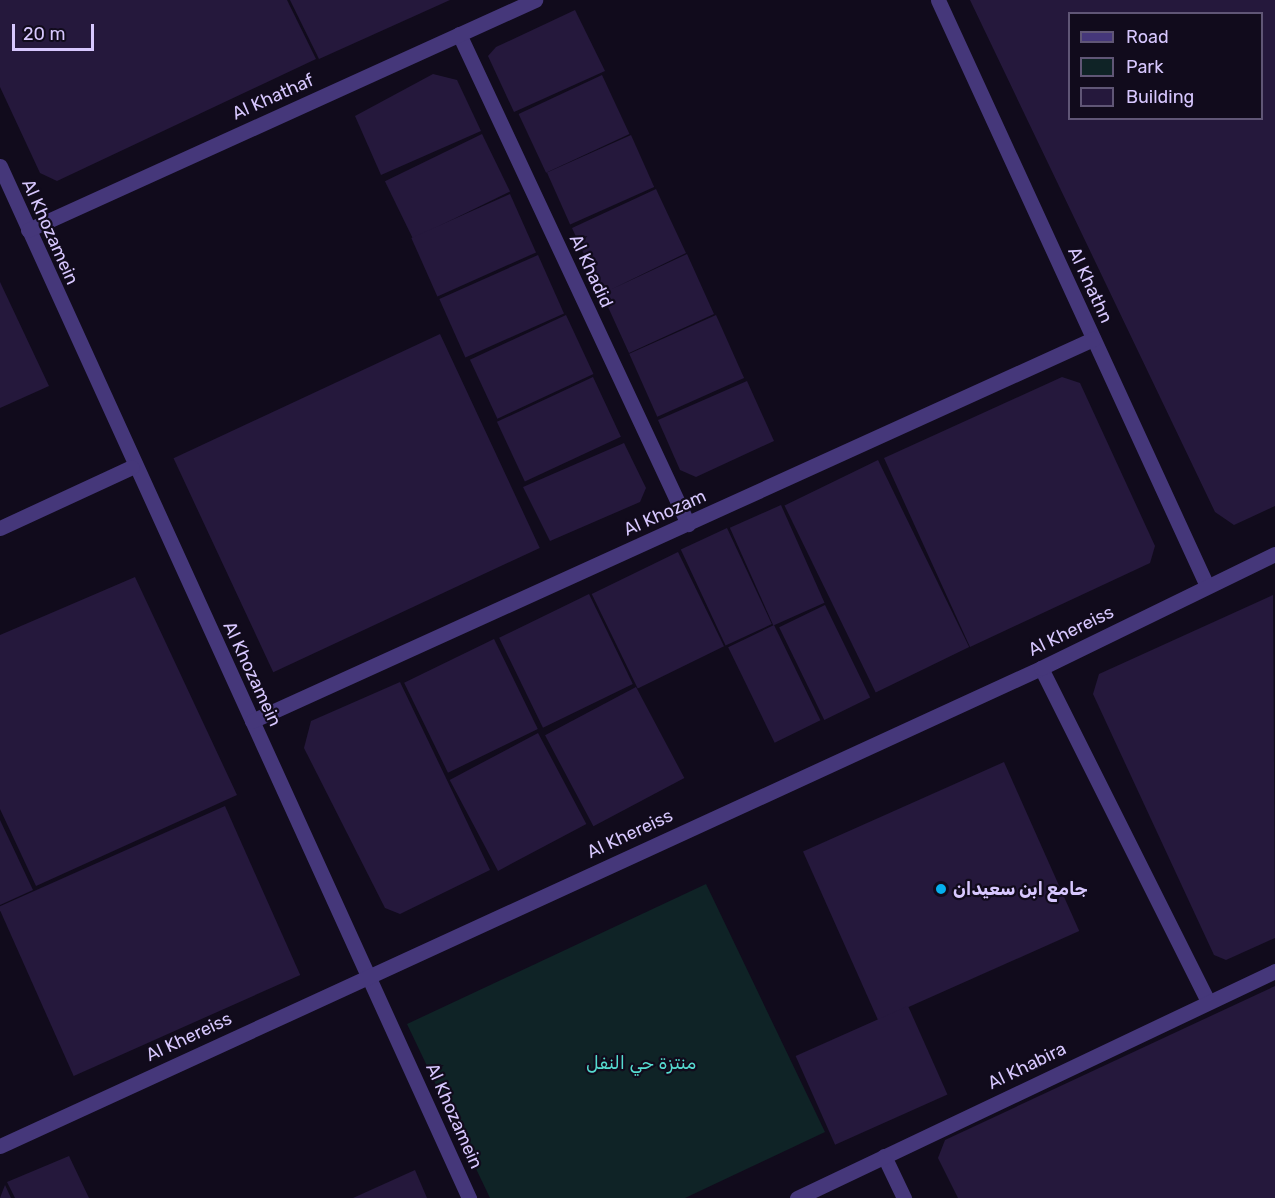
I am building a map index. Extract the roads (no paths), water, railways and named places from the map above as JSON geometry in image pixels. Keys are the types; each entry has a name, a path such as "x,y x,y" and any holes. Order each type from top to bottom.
{"street":[{"name":"Al Khathaf","path":"28,230 535,0"},
{"name":"Al Khathn","path":"938,0 1208,586"},
{"name":"Al Khadid","path":"459,34 688,524"},
{"name":"Al Khozamein","path":"0,166 132,467 252,721 469,1198"},
{"name":"Al Khozam","path":"252,721 1094,339"},
{"path":"0,528 132,467"},
{"name":"Al Khereiss","path":"0,1146 1041,668 1275,554"},
{"path":"1041,668 1208,1000"},
{"name":"Al Khabira","path":"797,1198 1208,1000 1275,971"},
{"path":"884,1156 904,1198"}],"place":[{"name":"جامع ابن سعيدان","path":"941,889"}],"park label":[{"name":"منتزة حي النفل","path":"641,1063"}]}
